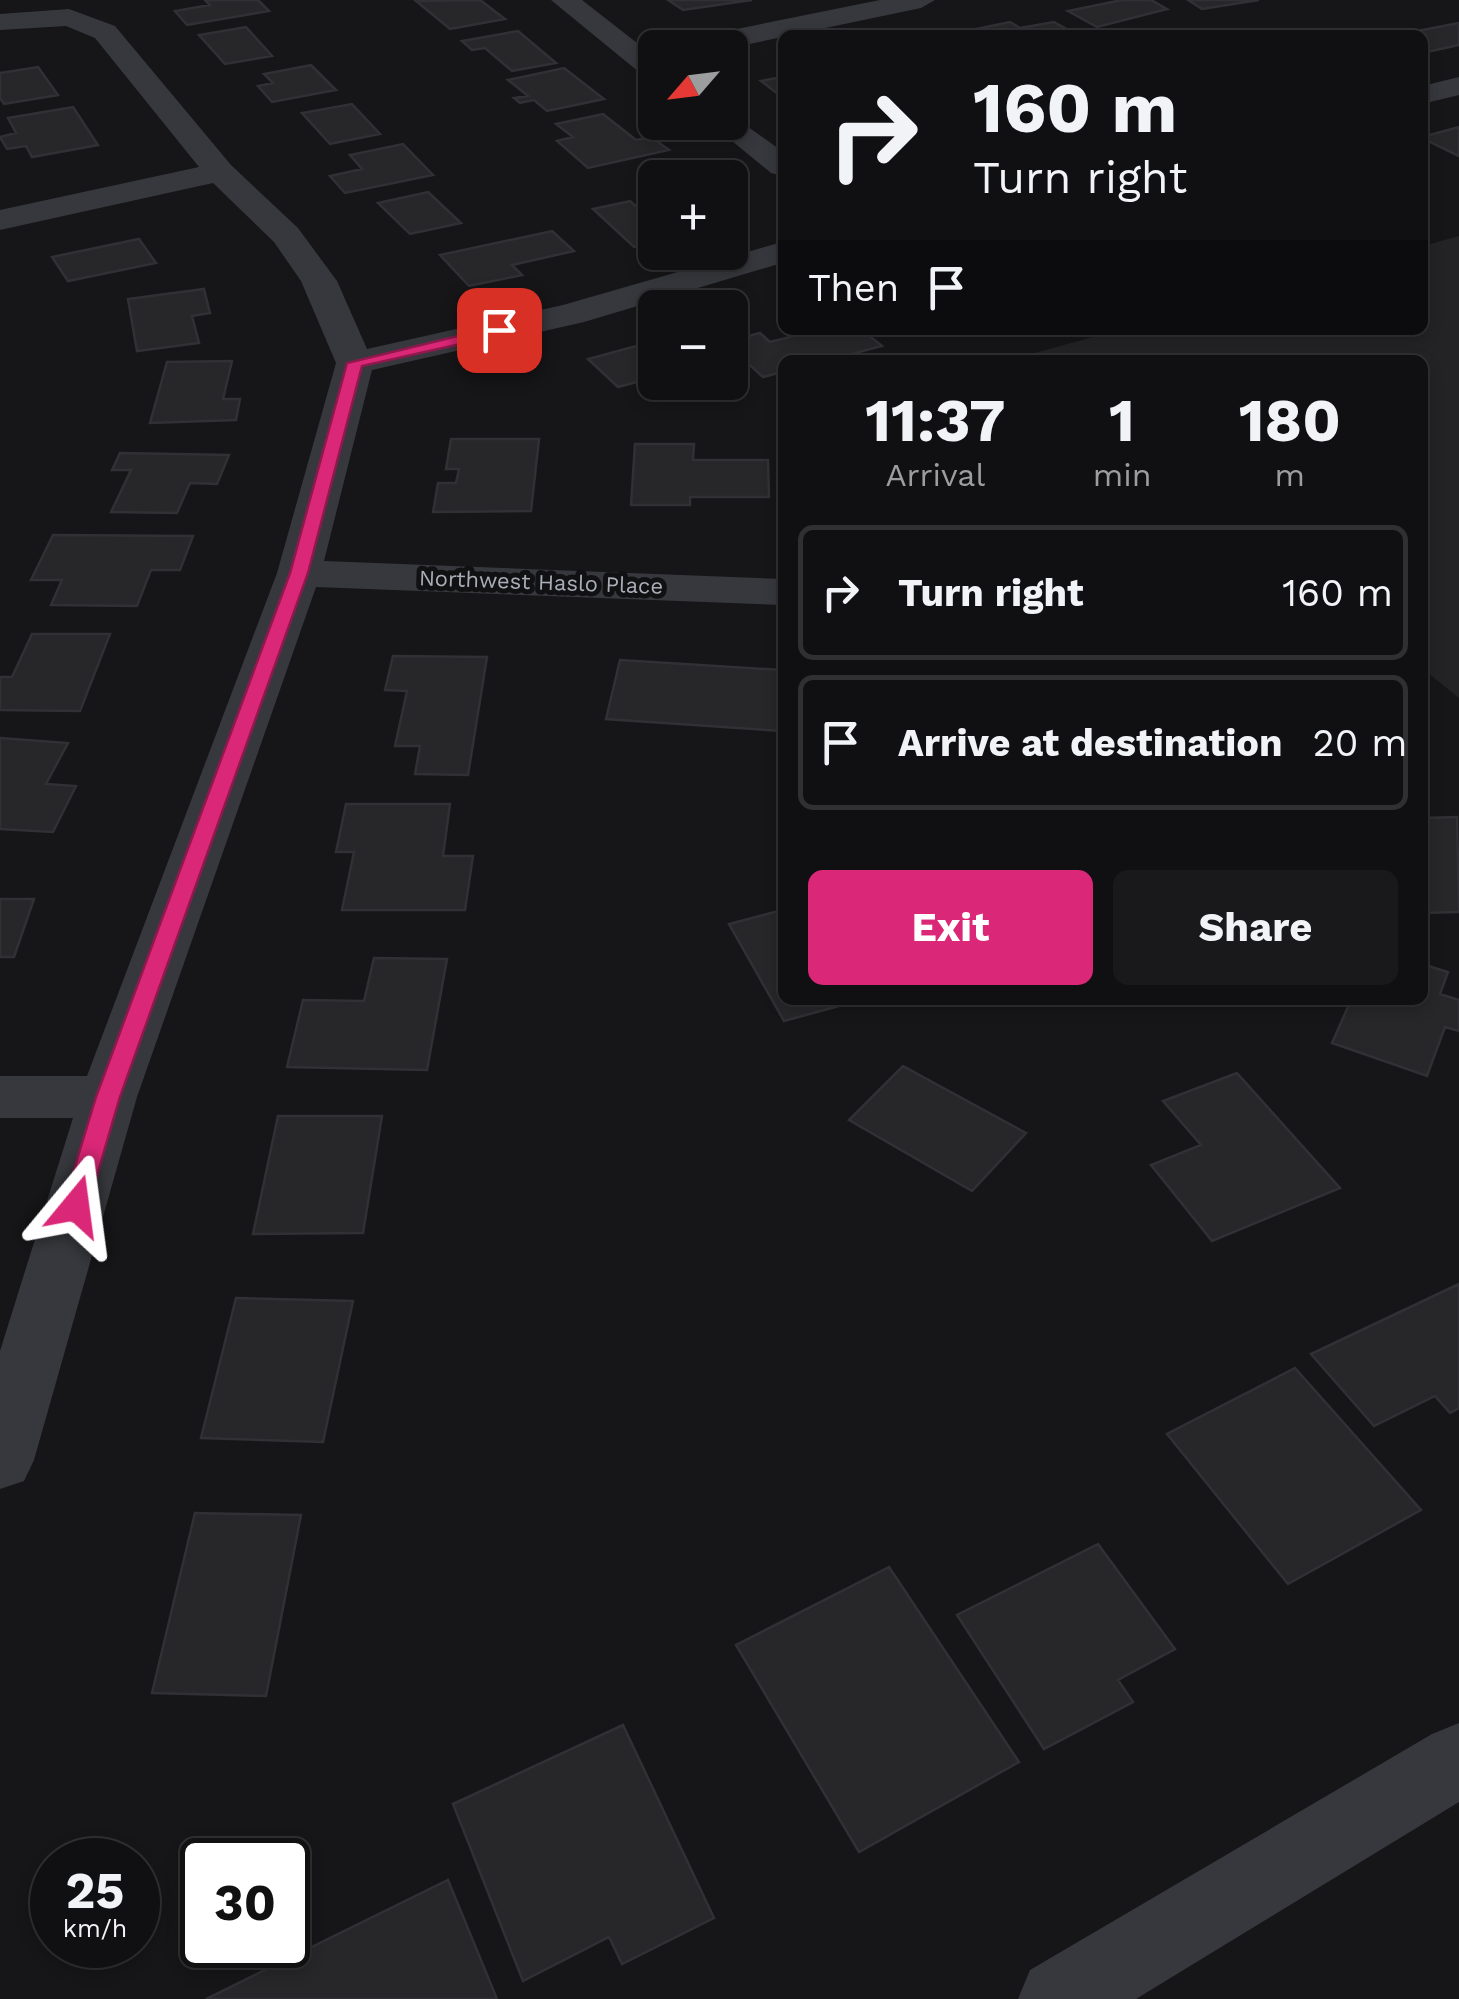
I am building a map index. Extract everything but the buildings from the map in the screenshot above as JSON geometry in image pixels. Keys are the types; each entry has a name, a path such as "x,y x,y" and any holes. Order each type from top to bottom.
{"street":[{"path":"564,0 638,53"},
{"path":"748,35 921,0"},
{"path":"0,22 69,17 105,32 220,172 286,235 319,281 355,363 299,573 108,1097 0,1460"},
{"path":"1428,93 1459,86"},
{"path":"748,140 778,163"},
{"path":"0,220 220,172"},
{"path":"355,363 571,314 778,253"},
{"name":"Northwest Haslo Place","path":"299,573 778,592"},
{"path":"0,1097 108,1097"},
{"path":"1059,1999 1459,1760"}],"shaded area":[{"path":"1459,236 1459,698 1428,673 1428,355 1028,355 1100,335 1428,335 1428,245"}],"route":[{"path":"76,1206 108,1097 299,573 355,363 499,330"}]}
